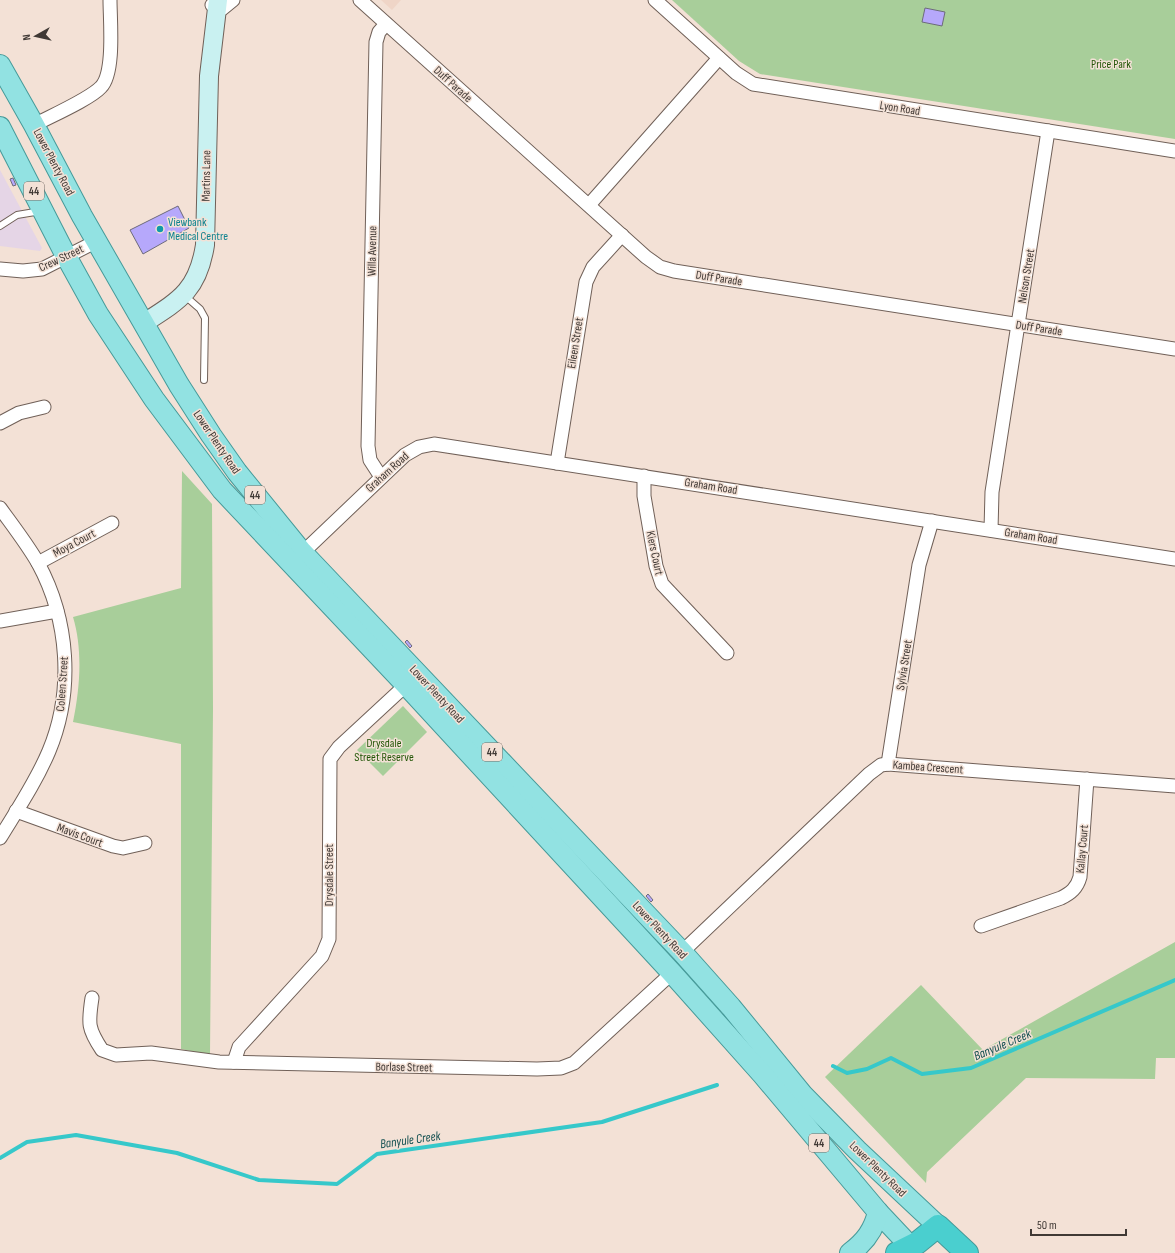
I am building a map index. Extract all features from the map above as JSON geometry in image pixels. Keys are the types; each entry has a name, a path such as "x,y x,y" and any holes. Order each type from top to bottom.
{"highway":[{"path":"913,1251 917,1243 942,1230"},
{"name":"Lower Plenty Road","path":"942,1230 967,1253"}],"main road":[{"name":"Lower Plenty Road","path":"0,65 97,241 179,385 211,436 262,504 296,558 406,685 672,973 762,1074 878,1212 913,1251"},
{"name":"Lower Plenty Road","path":"0,127 66,256 113,338 195,456 222,490 296,558 682,952 731,1007 803,1095 857,1150 942,1230"},
{"path":"113,338 144,323"},
{"path":"850,1253 869,1234 875,1223 878,1212"}],"street":[{"path":"34,125 92,94 105,83 109,69 110,0"},
{"name":"Duff Parade","path":"360,0 622,235 655,264 667,270 1175,349"},
{"name":"Lyon Road","path":"655,0 743,78 759,86 1175,150"},
{"name":"Martins Lane","path":"144,323 184,295 198,272 205,245 209,76 213,32 218,2"},
{"name":"Willa Avenue","path":"381,477 370,460 368,446 376,42 379,32 386,24"},
{"path":"589,205 719,58"},
{"name":"Nelson Street","path":"986,529 1048,131"},
{"name":"Eileen Street","path":"556,463 586,282 593,267 622,235"},
{"name":"Crew Street","path":"0,268 33,271 49,265 97,241"},
{"path":"0,423 19,413 44,407"},
{"name":"Graham Road","path":"296,558 381,477 411,451 419,447 434,444 1175,559"},
{"name":"Kiers Court","path":"644,476 644,496 653,551 662,584 727,653"},
{"name":"Coleen Street","path":"0,508 38,564 48,584 57,611 65,669 61,712 49,750 41,769 0,838"},
{"name":"Sylvia Street","path":"888,764 926,520"},
{"name":"Moya Court","path":"38,564 112,523"},
{"path":"0,621 57,611"},
{"name":"Drysdale Street","path":"234,1062 240,1047 322,956 327,948 329,939 330,759 339,747 406,685"},
{"name":"Kambea Crescent","path":"682,952 869,774 881,766 888,764 1175,786"},
{"name":"Kallay Court","path":"981,926 1068,895 1076,887 1080,877 1087,779"},
{"name":"Mavis Court","path":"16,811 113,846 123,848 145,843"},
{"name":"Borlase Street","path":"92,998 89,1029 102,1050 116,1055 151,1053 218,1062 537,1069 561,1068 574,1063 672,973"}],"lane":[{"path":"0,226 17,215 43,210"},
{"path":"184,295 200,309 205,318 204,380"}],"shaded area":[{"path":"381,0 401,0 392,10"},
{"path":"0,170 42,248 40,251 0,246"}],"green space":[{"name":"Price Park","path":"672,0 1175,0 1175,139 760,74 739,61"},
{"path":"182,471 212,504 213,709 210,1055 181,1049 181,744 73,722 79,683 79,656 73,617 181,588"},
{"name":"Drysdale Street Reserve","path":"403,706 427,732 383,776 357,750"},
{"path":"1175,942 1175,1058 1156,1058 1155,1079 1026,1078 927,1172 926,1183 825,1077 921,985 983,1050"}],"building":[{"path":"925,8 945,12 942,26 922,22"},
{"path":"13,178 16,185 13,186 10,179"},
{"name":"Viewbank Medical Centre","path":"178,206 189,228 143,254 130,230"},
{"path":"407,640 412,646 410,648 405,642"},
{"path":"648,894 653,900 651,902 646,896"}],"waterway":[{"name":"Banyule Creek","path":"833,1066 847,1073 867,1069 891,1058 922,1074 971,1068 1175,980"},
{"name":"Banyule Creek","path":"0,1158 27,1142 76,1135 177,1153 259,1180 337,1184 377,1154 602,1122 717,1085"}],"place":[{"name":"Viewbank Medical Centre","path":"160,229"}]}
